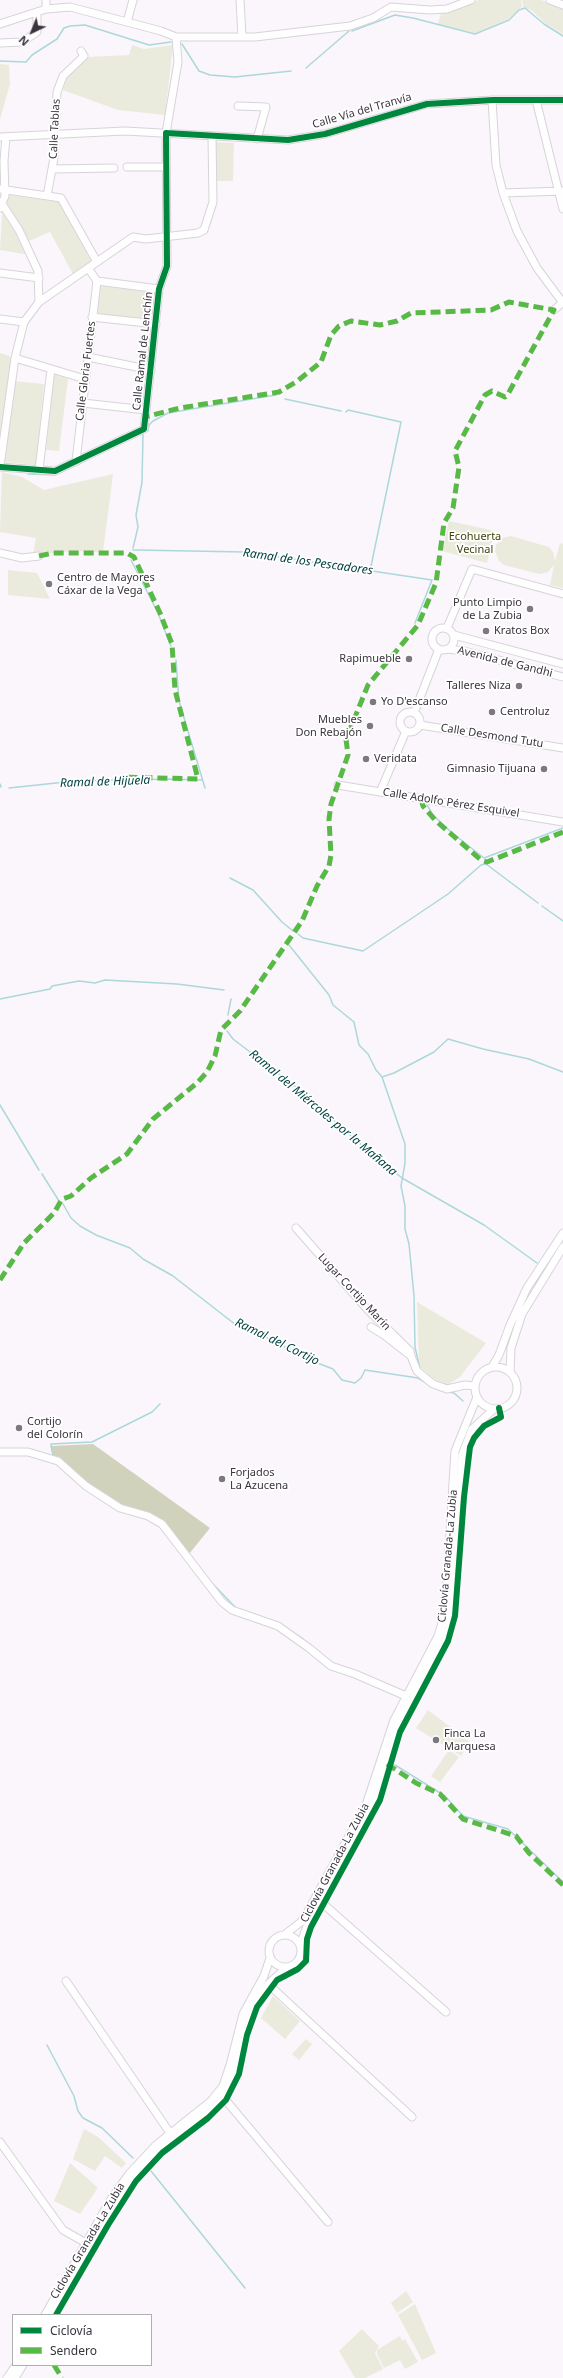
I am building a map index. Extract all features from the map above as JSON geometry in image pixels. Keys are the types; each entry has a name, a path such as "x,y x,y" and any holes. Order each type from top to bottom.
{"street":[{"path":"46,0 46,9"},
{"path":"127,22 133,0"},
{"path":"240,0 242,37"},
{"path":"0,24 46,9 70,7 161,31 176,37 242,37 350,26 372,18 390,4 430,10 447,9 471,0"},
{"path":"550,0 563,5"},
{"path":"0,43 22,42 37,32 37,12"},
{"name":"Calle Ramal de Lenchín","path":"76,461 144,429 160,289 167,266 165,167 166,133 178,62 176,37"},
{"name":"Calle Tablas","path":"47,196 53,169 58,92 63,76 84,56 80,51"},
{"path":"493,100 500,164 505,193 517,231 537,268 563,303 554,310"},
{"name":"Calle Vía del Tranvía","path":"3,137 55,133 125,131 288,140 325,134 427,104 493,100 563,100"},
{"path":"536,100 560,191 563,209"},
{"path":"238,106 266,107 257,139"},
{"path":"3,137 1,206 19,230 38,271 39,302"},
{"path":"76,461 55,471 0,466 15,358 24,322 39,302 133,237 146,239 166,235 198,233 204,230 213,202 212,137"},
{"path":"127,167 165,167"},
{"name":"Calle Tablas","path":"53,169 114,168"},
{"path":"2,189 61,198 97,262"},
{"path":"505,193 560,191"},
{"path":"505,193 521,231 540,268 563,298"},
{"path":"88,268 97,281 160,289"},
{"path":"0,273 38,278"},
{"name":"Calle Gloria Fuertes","path":"76,461 97,281"},
{"path":"92,317 156,324"},
{"path":"0,319 24,322"},
{"path":"88,357 150,370"},
{"path":"15,358 85,379"},
{"path":"39,470 51,369"},
{"path":"83,403 146,410"},
{"path":"0,553 22,558 39,556"},
{"path":"447,628 472,569 563,594"},
{"path":"414,713 443,649 454,642 454,635 447,628"},
{"path":"443,649 434,644 433,635 437,629 447,628"},
{"name":"Avenida de Gandhi","path":"454,635 563,664"},
{"name":"Avenida de Gandhi","path":"443,649 464,651 563,677"},
{"path":"406,713 414,713 419,718 420,725 413,732 406,731 401,726 401,718 406,713"},
{"name":"Calle Desmond Tutu","path":"420,725 563,748"},
{"path":"380,792 406,731"},
{"name":"Calle Adolfo Pérez Esquivel","path":"338,785 563,822"},
{"name":"Lugar Cortijo Marín","path":"296,1228 367,1309 410,1351 417,1371 433,1384 447,1389 465,1385 475,1386"},
{"path":"45,2314 111,2199 129,2174 170,2133 206,2105 222,2086 230,2065 243,2014 264,1976 270,1958 271,1942 284,1935 301,1922 366,1806 389,1733 406,1696 432,1649 442,1623 446,1595 455,1451 477,1397 475,1386 480,1375 492,1367 499,1355 510,1325 527,1288 563,1233"},
{"path":"510,1372 511,1348 522,1314 563,1247"},
{"name":"Lugar Cortijo Marín","path":"371,1326 411,1356"},
{"path":"300,1945 306,1926 321,1902 373,1803 399,1722 440,1646 448,1626 452,1599 462,1455 472,1430 494,1409 507,1406 515,1396 517,1383 510,1372 502,1368 492,1367"},
{"path":"477,1397 486,1406 494,1409"},
{"path":"0,1452 24,1451 53,1459 70,1470 86,1486 120,1508 154,1519 167,1529 222,1602 232,1610 278,1626 331,1666 355,1674 406,1696"},
{"path":"321,1902 446,2012"},
{"path":"53,2314 115,2203 132,2179 164,2146 207,2113 223,2097 234,2076 250,2013 268,1984 286,1968 291,1967 299,1960 302,1950 300,1945 294,1937 284,1935"},
{"path":"270,1958 276,1965 286,1968"},
{"path":"66,1981 170,2133"},
{"path":"268,1984 412,2117"},
{"path":"223,2097 328,2222"},
{"path":"0,2142 63,2230 86,2243"},
{"path":"7,2378 15,2366"},
{"path":"15,2378 22,2366"}],"green space":[{"path":"478,0 521,0 522,7 508,19 475,33 438,24 441,13 457,9"},
{"path":"522,0 541,0 563,8 563,34 545,23 531,10 523,7"},
{"path":"132,45 144,49 173,45 165,115 118,110 63,90 67,76 89,57 129,55"},
{"path":"0,64 9,65 10,84 0,119"},
{"path":"215,142 234,143 233,181 217,181"},
{"path":"9,195 59,202 91,261 73,274 50,232 29,241 7,203"},
{"path":"2,213 15,232 25,254 0,250"},
{"path":"99,286 153,292 148,320 97,315"},
{"path":"0,353 9,356 12,360 0,444"},
{"path":"54,374 68,379 59,451 46,450"},
{"path":"14,381 44,384 36,465 4,462"},
{"path":"2,472 22,477 44,490 113,474 103,552 74,551 33,555 36,538 0,532"},
{"name":"Ecohuerta Vecinal","path":"449,521 495,531 487,563 442,551"},
{"path":"511,536 549,547 553,552 555,561 560,543 563,544 563,588 550,585 554,565 548,572 539,574 504,565 499,561 495,551 496,545 502,538"},
{"path":"8,570 37,573 50,599 8,595"},
{"path":"417,1302 486,1343 460,1377 447,1385 434,1379 419,1366"},
{"path":"93,1444 210,1528 189,1554 166,1525 152,1514 123,1507 87,1485 54,1458 50,1446"},
{"path":"428,1710 470,1742 461,1756 416,1728"},
{"path":"449,1750 459,1757 440,1782 431,1776"},
{"path":"273,1996 300,2021 285,2039 261,2018"},
{"path":"306,2039 312,2044 299,2060 292,2054"},
{"path":"84,2129 98,2137 126,2163 122,2168 105,2156 95,2171 73,2159"},
{"path":"70,2163 98,2188 80,2214 54,2201"},
{"path":"406,2291 413,2302 397,2313 391,2303"},
{"path":"415,2304 436,2353 422,2360 398,2315"},
{"path":"362,2329 379,2346 375,2353 383,2369 365,2378 355,2378 339,2351"},
{"path":"400,2336 402,2341 405,2339 418,2362 405,2369 400,2360 384,2368 377,2354 377,2350"}],"waterway":[{"path":"352,31 395,15 413,18 475,34 509,20 519,10 525,8 544,24 563,36"},
{"path":"0,61 26,62 32,55 57,39 64,28 70,26 85,25 149,45 171,42"},
{"path":"306,68 349,31"},
{"path":"182,44 199,71 210,75 235,77 291,71"},
{"path":"148,431 149,425 153,421 168,413 276,395"},
{"path":"285,399 341,411"},
{"path":"346,412 348,410 401,422 370,571"},
{"path":"133,548 138,527 136,515 142,482 143,434 139,435"},
{"path":"28,474 55,475 85,461"},
{"name":"Ramal de los Pescadores","path":"136,550 245,552 432,580 415,623"},
{"path":"131,560 158,613 171,646"},
{"path":"176,660 179,701 205,788"},
{"name":"Ramal de Hijuela","path":"9,788 75,781 170,779 202,780"},
{"path":"427,805 433,815 451,832 484,858 563,828"},
{"path":"298,934 303,938 363,951 448,894 481,865 486,864 538,903"},
{"path":"230,878 253,890 282,922 293,931"},
{"path":"542,906 563,921"},
{"name":"Ramal del Miércoles por la Mañana","path":"289,945 329,995 333,1005 354,1022 359,1045 368,1054 376,1070 382,1077 405,1144 405,1163 401,1186 405,1206 405,1229 409,1244 414,1296 415,1347 420,1369"},
{"path":"0,999 50,989 52,986 79,981 95,983 105,980 177,984 224,990"},
{"name":"Ramal del Miércoles por la Mañana","path":"228,1015 231,999"},
{"name":"Ramal del Miércoles por la Mañana","path":"227,1031 233,1039 296,1087 366,1149 402,1178 484,1225 537,1263"},
{"path":"382,1077 394,1073 434,1052 448,1039 483,1049 529,1059 563,1072"},
{"path":"0,1105 39,1170"},
{"path":"42,1174 59,1201"},
{"name":"Ramal del Cortijo","path":"63,1204 71,1218 80,1226 96,1235 130,1248 143,1259 173,1276 236,1325 262,1335 310,1360 333,1369 342,1380 355,1383 361,1378 365,1370 418,1378 428,1384"},
{"name":"Ramal del Cortijo","path":"450,1392 454,1393 463,1401"},
{"path":"53,1456 51,1444 92,1442 152,1412 160,1404"},
{"path":"210,1581 236,1608"},
{"path":"289,1630 303,1639"},
{"path":"341,1666 359,1672"},
{"path":"395,1765 445,1796 463,1816 508,1829 563,1882"},
{"path":"47,2045 74,2096 78,2111 83,2118 102,2128 133,2158"},
{"path":"151,2171 245,2288"}],"marked path":[{"path":"0,1280 24,1243 54,1213 62,1199 71,1196 91,1178 127,1154 153,1119 197,1083 207,1072 215,1056 221,1030 240,1011 302,921 317,886 329,866 331,855 329,819 331,804 348,755 346,739 368,685 418,625 436,583 444,523 453,508 459,467 455,451 485,395 492,391 505,397 508,394 554,310 509,302 491,310 411,313 397,321 380,325 351,321 339,326 331,335 321,362 296,382 279,392 180,408 145,417"},
{"path":"39,556 53,553 127,553 134,557 160,613 172,644 175,690 198,779 122,777"},
{"path":"421,799 423,806 435,820 481,860 487,862 563,832"},
{"path":"387,1764 416,1783 440,1794 463,1819 516,1836 529,1853 563,1885"},
{"path":"55,2366 62,2378"}],"cycle path":[{"path":"0,467 55,471 144,429 159,289 167,266 166,133 288,140 325,134 427,104 493,100 563,100"},
{"name":"Ciclovía Granada-La Zubia","path":"57,2314 108,2225 136,2181 162,2153 208,2118 226,2100 239,2074 247,2035 257,2007 277,1980 298,1969 306,1961 307,1939 311,1927 380,1800 400,1732 448,1641 455,1616 464,1497 470,1447 474,1438 484,1426 501,1417 499,1408"}],"place":[{"name":"Centro de Mayores Cáxar de la Vega","path":"49,584"},
{"name":"Punto Limpio de La Zubia","path":"530,609"},
{"name":"Kratos Box","path":"486,631"},
{"name":"Rapimueble","path":"409,659"},
{"name":"Talleres Niza","path":"519,686"},
{"name":"Yo D'escanso","path":"373,702"},
{"name":"Centroluz","path":"492,712"},
{"name":"Muebles Don Rebajón","path":"370,726"},
{"name":"Veridata","path":"366,759"},
{"name":"Gimnasio Tijuana","path":"544,769"},
{"name":"Cortijo del Colorín","path":"19,1428"},
{"name":"Forjados La Azucena","path":"222,1479"},
{"name":"Finca La Marquesa","path":"436,1740"}]}
